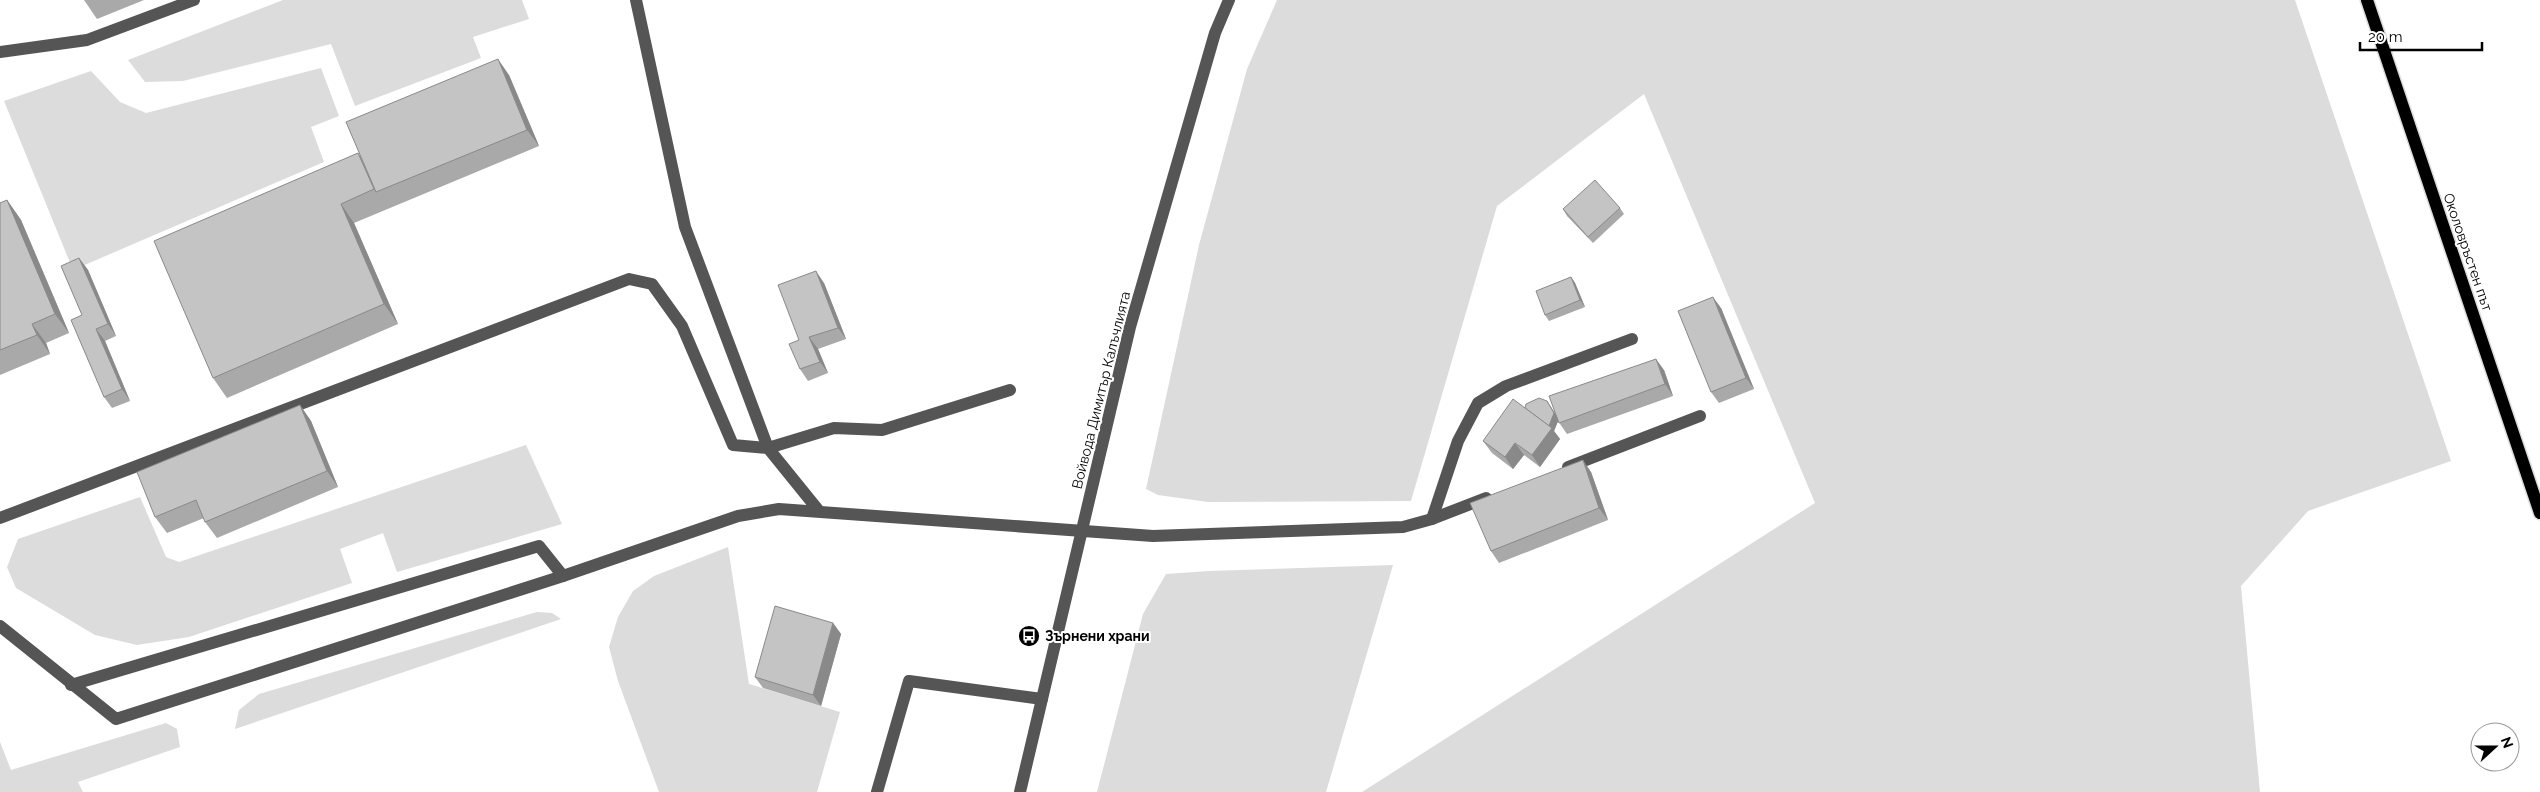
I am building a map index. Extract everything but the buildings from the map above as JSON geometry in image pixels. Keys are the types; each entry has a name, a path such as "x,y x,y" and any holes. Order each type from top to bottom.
{"main road":[{"name":"Околовръстен път","path":"2367,0 2540,513"}],"street":[{"path":"0,52 87,40 194,0"},
{"path":"636,0 685,227 768,448 819,511"},
{"name":"Войвода Димитър Калъчлията","path":"1020,792 1130,327 1216,33 1229,0"},
{"path":"0,518 629,279 652,284 682,326 733,445 768,448 834,428 882,430 1010,390"},
{"path":"1432,519 1458,441 1478,403 1506,386 1632,340"},
{"path":"1552,473 1700,416"},
{"path":"0,626 116,719 564,576 738,516 779,509 1081,533 1153,536 1404,527 1432,519 1497,494"},
{"path":"72,685 539,546 564,576"},
{"path":"877,792 909,681 1042,699"}],"shaded area":[{"path":"283,0 522,0 529,19 473,37 481,58 355,106 331,44 183,81 145,82 128,60"},
{"path":"1277,0 2295,0 2451,461 2308,511 2241,586 2260,792 1362,792 1815,503 1644,94 1497,206 1411,501 1208,502 1158,495 1146,489 1199,245 1247,69"},
{"path":"321,68 339,116 311,127 324,162 73,270 4,101 91,71 120,102 146,113"},
{"path":"526,445 562,524 397,572 383,533 340,549 352,583 189,637 137,645 95,635 16,588 7,567 18,539 140,497 166,557 179,562"},
{"path":"728,547 749,684 840,712 817,792 659,792 618,681 609,647 618,617 633,591 654,576"},
{"path":"1393,565 1326,792 1097,792 1143,614 1166,574"},
{"path":"537,612 552,613 561,619 235,729 239,710 259,694"},
{"path":"166,723 177,729 180,747 78,782 83,792 0,792 0,742 11,770"}],"place":[{"name":"Зърнени храни","path":"1029,636"}]}
